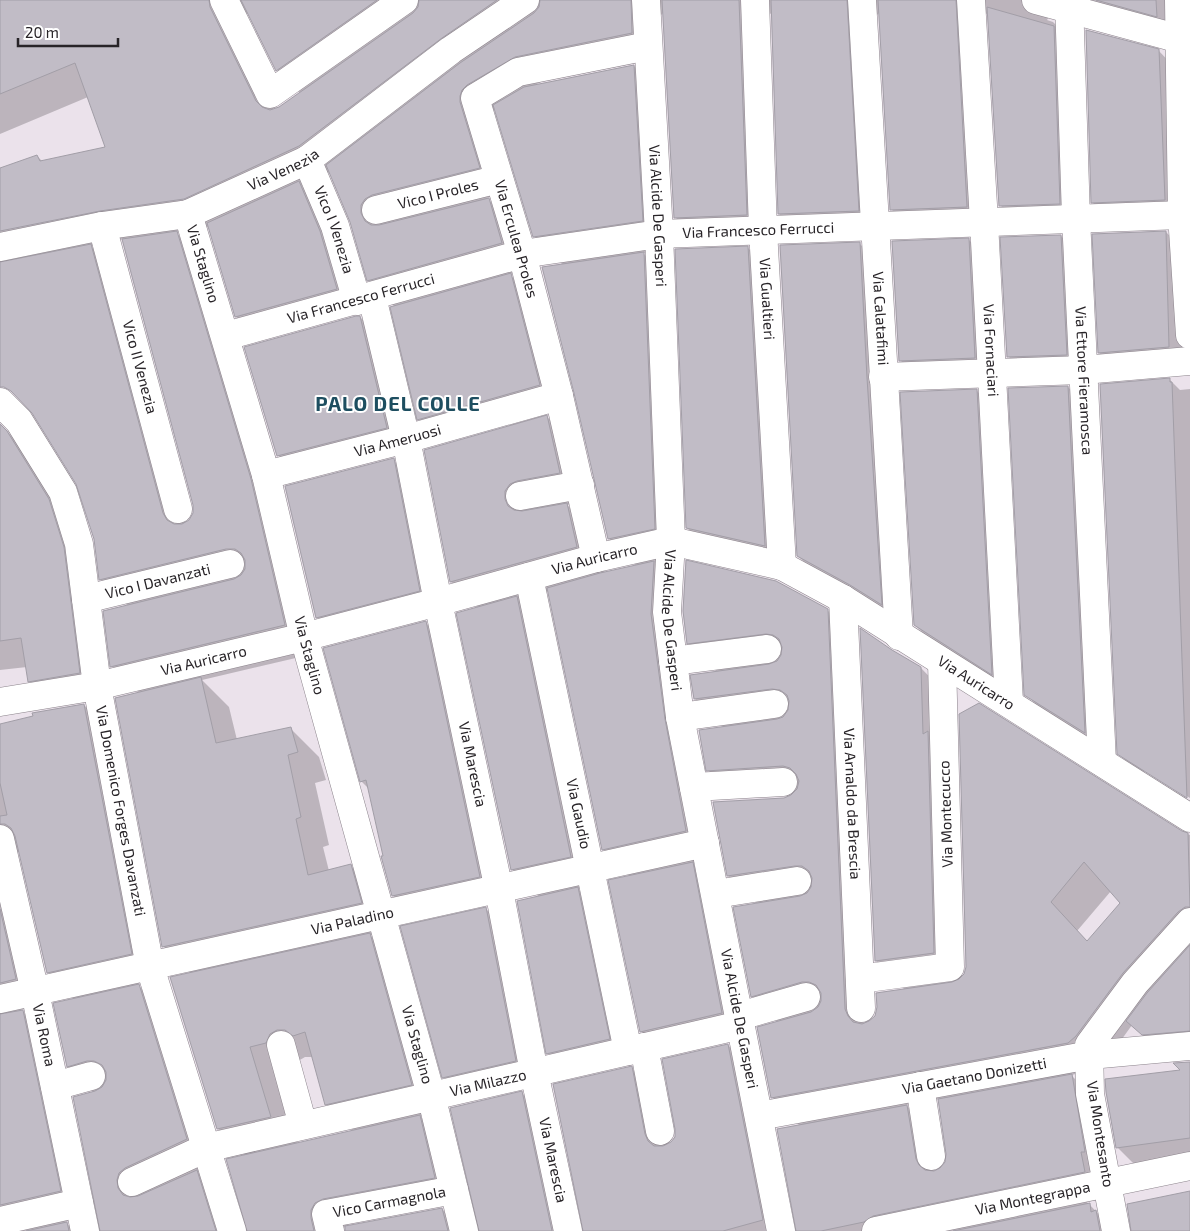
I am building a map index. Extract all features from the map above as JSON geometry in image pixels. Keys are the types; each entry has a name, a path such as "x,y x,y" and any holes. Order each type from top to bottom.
{"street":[{"path":"224,0 270,94 404,0"},
{"name":"Via Venezia","path":"0,247 102,226 188,214 307,160 451,50 525,0"},
{"name":"Via Alcide De Gasperi","path":"646,0 659,234 671,541 667,612 680,716 741,1020 778,1230"},
{"name":"Via Gualtieri","path":"755,0 763,230 782,566"},
{"name":"Via Calatafimi","path":"862,0 899,636"},
{"name":"Via Fornaciari","path":"971,0 1009,702"},
{"path":"1036,0 1070,4 1180,39"},
{"path":"1179,0 1182,215 1190,335"},
{"name":"Via Ettore Fieramosca","path":"1070,4 1082,370 1102,762"},
{"name":"Via Erculea Proles","path":"596,558 559,396 522,254 475,98 518,72 648,46"},
{"name":"Vico I Venezia","path":"307,160 364,299"},
{"name":"Vico I Proles","path":"376,210 499,179"},
{"name":"Via Staglino","path":"188,214 266,475 304,637 431,1095 464,1231"},
{"name":"Via Francesco Ferrucci","path":"226,336 522,254 659,234 1182,215"},
{"name":"Vico II Venezia","path":"102,226 178,509"},
{"name":"Via Marescia","path":"364,299 406,439 568,1231"},
{"path":"883,377 1082,370 1190,361"},
{"name":"Via Ameruosi","path":"266,475 406,439 559,396"},
{"name":"Via Domenico Forges Davanzati","path":"0,402 19,421 62,492 79,544 97,686 150,967 232,1231"},
{"path":"520,496 580,485"},
{"name":"Via Auricarro","path":"0,702 97,686 304,637 596,558 671,541 782,566 844,599 899,636 1009,702 1190,818"},
{"name":"Vico I Davanzati","path":"86,600 230,564"},
{"name":"Via Gaudio","path":"529,577 591,869 636,1049 660,1131"},
{"name":"Via Arnaldo da Brescia","path":"844,599 861,1008"},
{"path":"673,662 766,649"},
{"name":"Via Montecucco","path":"860,979 950,967 942,662"},
{"path":"680,716 774,704"},
{"path":"694,787 783,782"},
{"name":"Via Roma","path":"0,839 36,992 86,1231"},
{"name":"Via Paladino","path":"0,999 705,843"},
{"path":"716,894 797,881"},
{"name":"Via Montesanto","path":"1116,1231 1090,1094 1089,1046 1135,983 1190,922"},
{"name":"Via Milazzo","path":"132,1182 206,1148 636,1049 741,1020 806,997"},
{"path":"281,1045 303,1125"},
{"name":"Via Gaetano Donizetti","path":"759,1116 1090,1055 1190,1046"},
{"path":"55,1086 91,1076"},
{"path":"920,1086 931,1156"},
{"name":"Via Montegrappa","path":"876,1231 940,1224 1108,1182 1190,1166"},
{"name":"Vico Carmagnola","path":"328,1223 454,1190"},
{"path":"0,1222 80,1203"}],"building":[{"path":"0,0 209,0 210,7 256,101 262,107 270,110 279,107 413,13 418,7 419,0 497,0 442,38 299,146 184,199 100,211 0,231 0,168 37,155 40,161 105,147 75,63 0,94"},
{"path":"241,0 377,0 276,71"},
{"path":"540,0 631,0 632,33 515,57 467,85 462,90 460,102 480,168 372,195 365,199 361,205 361,213 365,221 371,225 379,225 489,198 502,243 367,281 350,222 326,165 460,63 534,13 539,7"},
{"path":"662,0 739,0 747,215 674,218"},
{"path":"771,0 847,0 859,211 778,214"},
{"path":"878,0 956,0 967,207 890,210"},
{"path":"1096,0 1156,0 1157,17"},
{"path":"987,7 1054,26 1060,204 999,206"},
{"path":"1086,30 1159,49 1165,200 1091,203"},
{"path":"634,65 643,221 533,237 493,105 524,87"},
{"path":"299,181 320,231 337,289 235,317 207,223"},
{"path":"177,231 251,479 285,625 110,667 103,611 234,579 241,575 245,569 245,560 241,553 235,549 226,549 99,580 94,539 76,484 32,413 11,391 0,387 0,262 91,244 163,513 167,520 174,524 182,524 189,520 193,513 193,505 122,239"},
{"path":"1166,231 1169,347 1098,353 1092,234"},
{"path":"1061,235 1067,355 1007,357 1000,237"},
{"path":"969,238 975,358 899,361 892,241"},
{"path":"860,242 882,605 797,556 780,245"},
{"path":"748,246 765,546 686,528 675,249"},
{"path":"644,252 655,529 608,539 542,267"},
{"path":"511,273 540,385 417,420 390,307"},
{"path":"360,316 387,428 277,456 244,347"},
{"path":"1170,378 1170,382 1172,382 1187,798 1117,754 1100,384"},
{"path":"1068,386 1085,733 1024,695 1008,388"},
{"path":"977,389 992,675 914,625 900,392"},
{"path":"547,415 560,473 510,484 505,491 505,499 508,506 514,510 522,511 567,503 577,547 450,582 424,450"},
{"path":"0,424 7,431 49,499 64,547 80,673 28,682 21,638 0,641"},
{"path":"394,458 420,591 316,618 285,486"},
{"path":"686,560 776,581 828,609 845,1009 853,1022 862,1024 875,1016 877,1007 876,993 952,982 964,974 966,967 959,714 979,703 1188,833 1190,907 1185,907 1178,912 1123,973 1076,1036 1068,1043 771,1098 757,1027 811,1012 818,1007 821,1001 821,993 816,985 802,982 751,997 733,907 800,896 807,893 811,887 812,878 809,871 802,866 727,876 713,802 784,798 791,795 797,789 799,781 796,774 790,768 783,766 706,771 699,730 777,719 783,717 788,710 789,701 787,695 780,690 772,689 694,699 690,675 769,664 777,661 781,655 782,647 779,639 773,635 766,634 687,644 683,611","holes":["1084,862 1120,903 1087,941 1051,902"]},
{"path":"654,561 651,614 665,719 686,831 602,850 547,588 600,573"},
{"path":"517,596 571,857 511,870 456,613"},
{"path":"426,621 480,877 392,896 381,856 383,856 366,780 360,782 323,648"},
{"path":"860,628 921,667 923,734 928,731 934,953 875,961"},
{"path":"201,677 216,743 291,727 298,752 288,755 301,817 296,819 308,875 351,864 362,903 162,947 115,698"},
{"path":"84,704 132,954 47,973 15,836 11,828 5,824 0,824 0,816 7,815 0,783 0,724 33,716 32,713"},
{"path":"693,862 722,1013 640,1032 608,880"},
{"path":"578,887 610,1039 546,1054 517,901"},
{"path":"486,907 516,1061 442,1078 400,926"},
{"path":"0,909 16,979 0,983"},
{"path":"370,933 412,1085 325,1105 305,1032 293,1036 285,1030 277,1030 270,1034 266,1043 250,1047 271,1117 217,1129 170,977"},
{"path":"1190,945 1190,1031 1142,1035 1126,1021 1147,993"},
{"path":"139,984 187,1139 125,1168 119,1173 117,1180 118,1188 123,1195 130,1197 138,1196 197,1170 216,1231 100,1231 73,1097 102,1087 106,1080 106,1072 102,1065 94,1061 87,1061 67,1067 53,1003"},
{"path":"23,1010 61,1191 0,1205 0,1014"},
{"path":"728,1044 763,1220 723,1231 583,1231 553,1084 632,1066 645,1134 648,1141 654,1146 663,1146 671,1142 675,1137 675,1129 662,1059"},
{"path":"1190,1062 1190,1138 1116,1148 1105,1079 1180,1070 1173,1063"},
{"path":"1072,1074 1085,1152 1081,1152 1085,1172 873,1216 864,1222 821,1231 796,1231 777,1129 907,1105 916,1159 925,1170 934,1171 945,1162 946,1154 938,1099"},
{"path":"522,1091 552,1231 479,1231 450,1108"},
{"path":"420,1115 435,1178 323,1199 315,1203 311,1210 314,1231 247,1231 226,1159"},
{"path":"1190,1191 1190,1231 1131,1231 1127,1204"},
{"path":"1090,1203 1091,1212 1096,1210 1100,1231 953,1231"},
{"path":"442,1208 448,1231 345,1231 345,1226"},
{"path":"67,1222 69,1231 26,1231"}],"district":[{"name":"PALO DEL COLLE","path":"398,404"}]}
